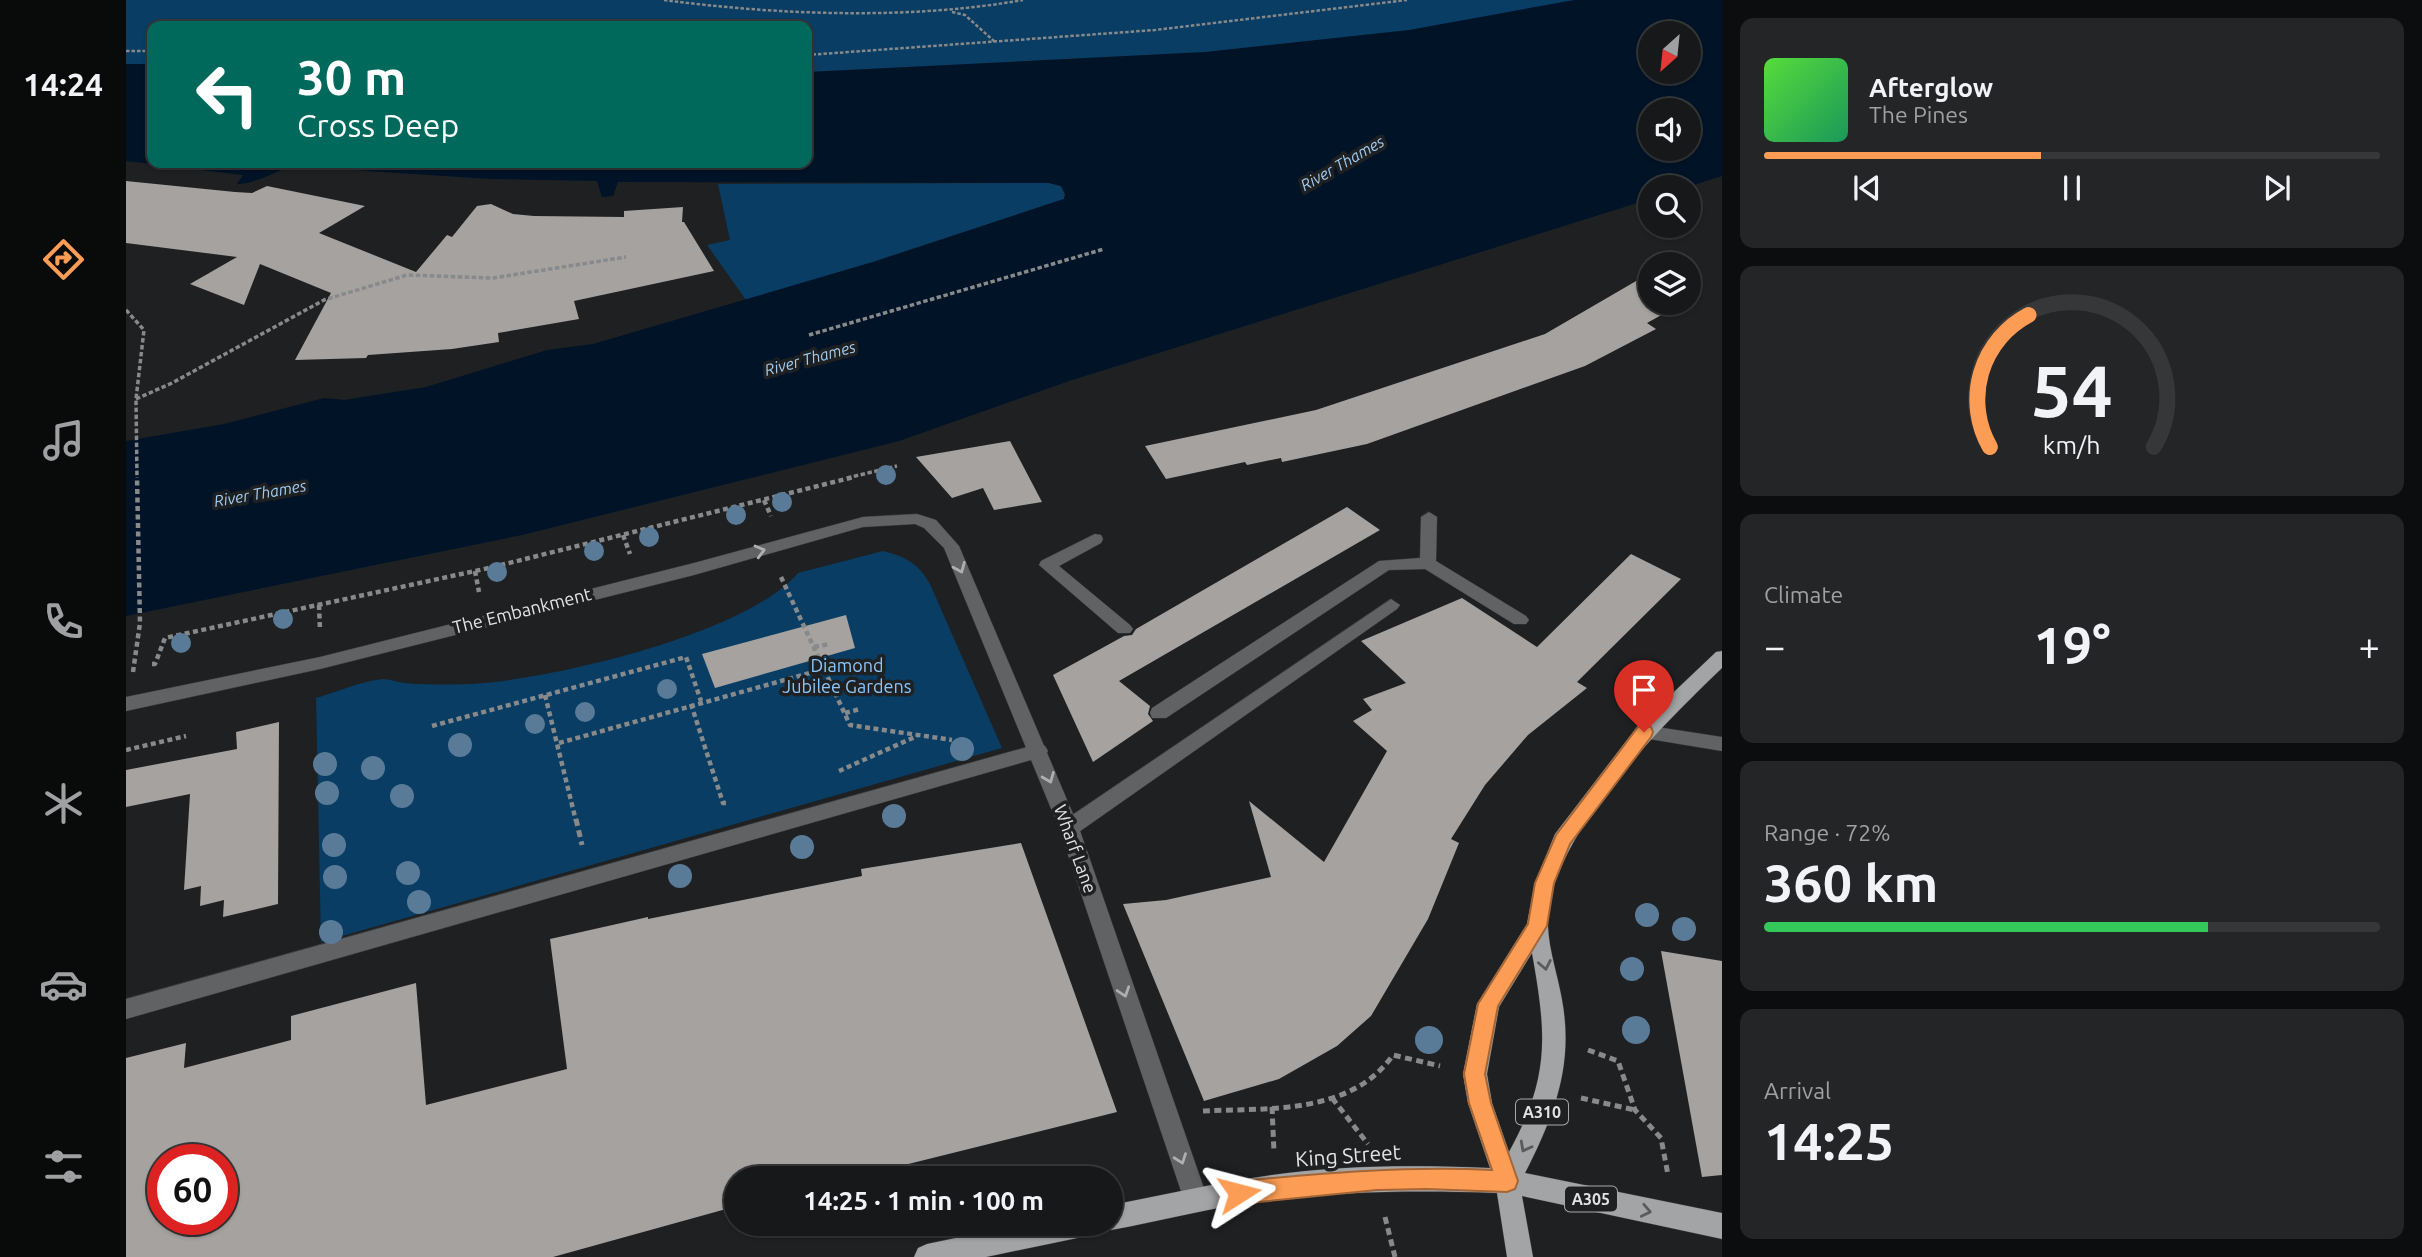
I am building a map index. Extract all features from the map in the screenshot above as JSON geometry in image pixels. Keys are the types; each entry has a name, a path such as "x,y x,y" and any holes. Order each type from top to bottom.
{"main road":[{"name":"A310","path":"1507,1181 1538,1123 1549,1091 1555,1035 1552,1003 1537,926 1545,883 1562,841 1644,732 1722,657"},
{"name":"A310","path":"1520,1257 1507,1181 1480,1103 1475,1074 1488,1004 1537,926"},
{"name":"King Street","path":"1123,1215 1260,1189 1329,1182 1427,1178 1507,1181"},
{"name":"A305","path":"1507,1181 1722,1226"},
{"path":"927,1257 1026,1236"}],"street":[{"path":"1428,563 1429,517"},
{"name":"The Embankment","path":"127,704 320,663 694,569 863,522 917,520"},
{"name":"Wharf Lane","path":"917,520 930,524 951,546 1038,751 1069,828 1196,1200"},
{"path":"1095,539 1047,565 1124,629"},
{"path":"1159,713 1385,565 1428,563 1520,620"},
{"path":"1069,828 1391,605"},
{"path":"1644,732 1722,744"},
{"path":"126,1009 1038,751"}],"path":[{"path":"664,0 722,8 798,12 978,9 1023,0"},
{"path":"812,55 1155,30 1407,0"},
{"path":"965,15 978,9"},
{"path":"944,10 965,15 995,42"},
{"path":"126,51 147,51"},
{"path":"808,335 1104,249"},
{"path":"136,400 324,300 407,275 493,278 626,257"},
{"path":"126,310 144,330 135,429 140,623 127,704"},
{"path":"134,667 155,664 165,638 502,565 897,467"},
{"path":"784,585 850,725 954,740"},
{"path":"814,647 829,644"},
{"path":"432,726 686,657 701,701"},
{"path":"558,743 701,701 824,670"},
{"path":"545,695 583,846 595,842"},
{"path":"691,704 723,803"},
{"path":"845,713 860,709"},
{"path":"836,772 919,735"},
{"path":"126,750 186,736"},
{"path":"710,807 735,800"},
{"path":"1555,1035 1618,1061 1635,1110 1661,1138 1669,1185"},
{"path":"1166,1118 1183,1112 1272,1107 1332,1098 1361,1087 1384,1068 1394,1055 1441,1066"},
{"path":"1332,1098 1368,1141"},
{"path":"1596,1102 1635,1110"},
{"path":"1387,1227 1395,1257"}],"green space":[{"path":"126,0 1611,0 1321,48 812,78 812,21 147,21 147,74 126,73"},
{"path":"1049,183 1061,186 1064,199 873,262 746,300 707,245 730,240 718,184"},
{"name":"Diamond Jubilee Gardens","path":"883,551 911,562 930,584 1002,748 321,942 316,698 375,680 424,684 484,683 518,679 605,661 652,648 739,615 773,595 798,573"}],"water":[{"name":"River Thames","path":"1574,0 1722,0 1722,176 1701,183 1701,175 1638,175 1638,203 1069,381 899,441 522,535 126,616 126,441 224,424 324,398 344,400 426,387 547,350 593,344 873,262 1064,199 1061,186 1049,183 618,182 613,196 602,197 597,181 490,179 323,168 812,168 812,72 1205,52 1409,30"},
{"path":"126,64 147,64 147,164 126,161"},
{"path":"184,168 288,168 258,180 237,184 243,175"}],"building":[{"path":"126,181 252,193 267,186 365,206 319,233 416,272 447,235 452,237 477,206 491,204 513,214 534,216 624,217 624,211 683,207 682,222 714,271 574,301 579,319 498,333 499,342 452,349 368,355 366,358 295,360 331,293 260,264 244,305 190,284 237,257 126,243"},
{"path":"1638,280 1638,315 1661,315 1647,323 1656,329 1585,366 1367,444 1282,462 1281,458 1247,465 1245,462 1166,479 1145,446 1316,410 1545,334"},
{"path":"1010,441 1042,502 994,510 983,488 952,498 916,457"},
{"path":"1347,507 1380,530 1119,681 1150,706 1148,714 1153,721 1093,762 1053,675 1124,636 1132,635 1136,629"},
{"path":"1631,554 1681,579 1577,682 1587,688 1528,735 1485,785 1451,839 1459,843 1428,919 1371,1016 1337,1046 1279,1079 1204,1101 1123,904 1166,900 1271,877 1249,801 1324,862 1387,751 1353,721 1372,710 1363,699 1406,683 1361,641 1462,598 1537,647"},
{"path":"846,615 855,648 715,688 702,654"},
{"path":"279,722 278,904 223,917 224,900 200,906 201,886 184,890 190,794 126,807 126,770 237,749 236,732"},
{"path":"1021,843 1117,1112 900,1166 724,1166 724,1210 553,1257 126,1257 126,1058 186,1043 184,1068 291,1040 291,1016 416,983 426,1105 567,1069 550,939 648,917 862,876 861,869"},
{"path":"1661,951 1722,961 1722,1175 1702,1177"}],"route":[{"path":"1239,1193 1280,1186 1377,1179 1507,1181 1480,1103 1475,1074 1488,1004 1537,926 1545,883 1562,841 1644,732"}]}
